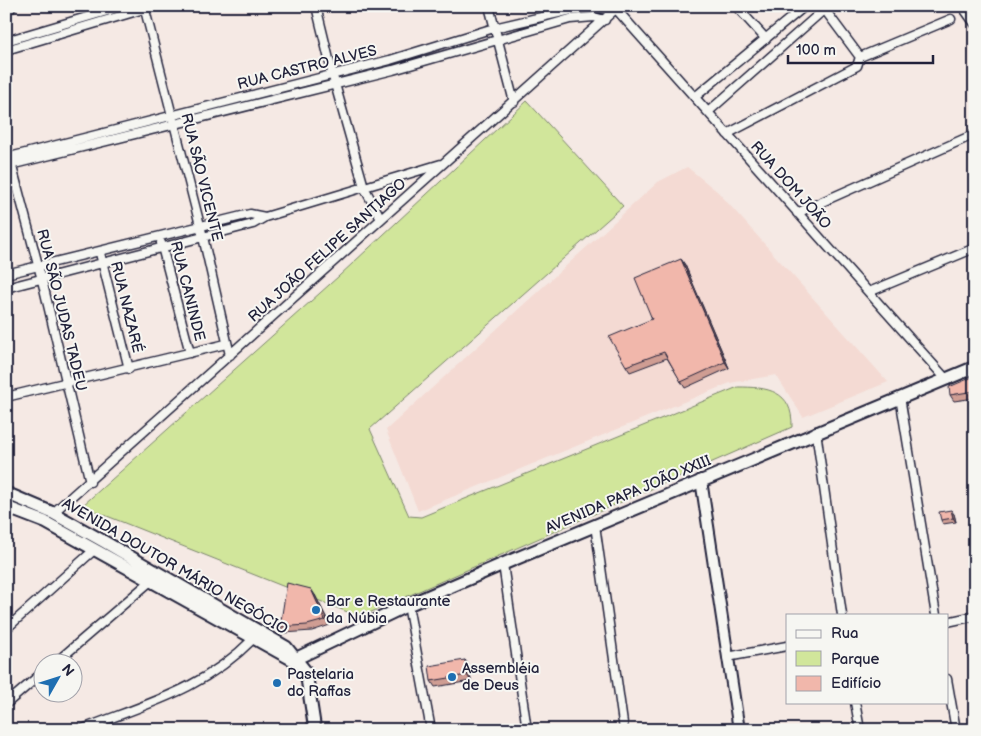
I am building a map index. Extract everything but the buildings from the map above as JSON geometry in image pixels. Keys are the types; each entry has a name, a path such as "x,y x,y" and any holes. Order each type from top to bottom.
{"main road":[{"name":"AVENIDA PAPA JOÃO XXIII","path":"297,658 408,605 595,524 975,366"},
{"name":"AVENIDA DOUTOR MÁRIO NEGÓCIO","path":"6,493 53,514 160,574 286,647 297,658 290,660 253,640 46,522 6,507"},
{"path":"297,658 306,672 315,730"}],"street":[{"path":"6,10 11,6"},
{"path":"6,41 124,6"},
{"path":"6,50 144,7 154,6"},
{"path":"316,6 332,75 364,187 381,218"},
{"path":"489,6 514,102"},
{"path":"736,6 766,39"},
{"path":"695,97 805,6"},
{"path":"962,6 975,24"},
{"name":"RUA SÃO VICENTE","path":"144,7 203,236 230,355"},
{"name":"RUA CASTRO ALVES","path":"8,161 117,134 390,60 494,28 580,8 616,9"},
{"path":"708,112 827,8 860,57"},
{"name":"RUA DOM JOÃO","path":"616,9 946,378"},
{"name":"RUA JOÃO FELIPE SANTIAGO","path":"53,514 616,9"},
{"name":"RUA CASTRO ALVES","path":"173,119 393,70 497,39 583,17 604,20"},
{"path":"727,134 857,66 860,57 951,19"},
{"path":"390,60 393,70"},
{"path":"797,213 975,134"},
{"name":"RUA SÃO JUDAS TADEU","path":"6,144 8,161 42,280 90,482"},
{"path":"6,288 102,265 162,246 253,224 265,217 445,163"},
{"path":"6,274 100,253 200,225 250,214 265,217"},
{"name":"RUA CANINDE","path":"159,236 190,353"},
{"path":"869,292 975,248"},
{"name":"RUA NAZARÉ","path":"100,253 129,369"},
{"path":"6,397 129,369 226,344"},
{"path":"900,397 936,614"},
{"path":"816,431 842,614"},
{"path":"701,480 739,730"},
{"path":"595,524 624,730"},
{"path":"6,628 94,550"},
{"path":"503,564 528,730"},
{"path":"66,654 160,574"},
{"path":"408,605 431,730"},
{"path":"948,622 975,616"},
{"path":"80,730 95,727 202,681 239,654 253,640"},
{"path":"727,657 786,646"},
{"path":"6,704 32,682"},
{"path":"948,685 956,730"},
{"path":"855,704 860,730"}],"shaded area":[{"path":"687,167 718,192 888,382 803,417 776,375 730,383 418,511 386,430 658,182"}],"green space":[{"path":"527,101 623,206 370,429 409,516 421,517 738,387 768,390 783,398 788,405 792,427 360,617 82,506 339,276"}],"place":[{"name":"Bar e Restaurante da Núbia","path":"316,610"},
{"name":"Assembléia de Deus","path":"452,677"},
{"name":"Pastelaria do Raffas","path":"277,683"}]}
